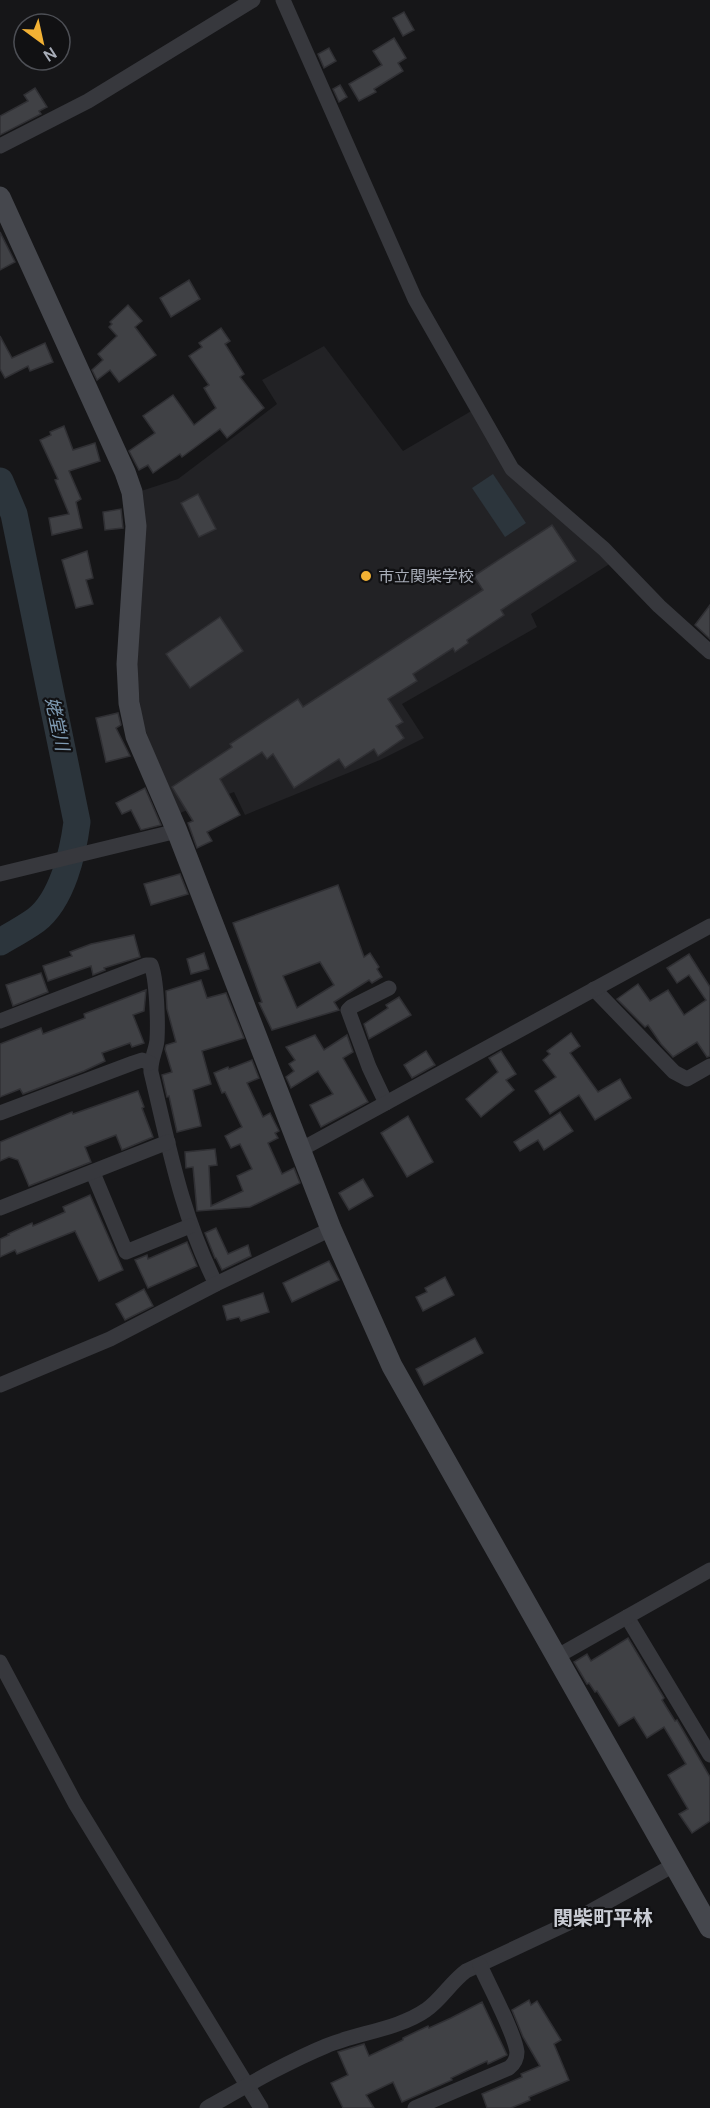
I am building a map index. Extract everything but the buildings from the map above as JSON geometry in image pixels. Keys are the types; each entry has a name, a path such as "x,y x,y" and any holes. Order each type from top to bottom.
{"street":[{"path":"0,146 88,101 253,0"},
{"path":"283,0 415,298 512,468 610,555 659,606 710,652"},
{"path":"0,197 132,492 136,526 127,653 129,703 136,736 177,831 331,1229 392,1366 710,1928"},
{"path":"0,873 177,831"},
{"path":"300,1150 710,926"},
{"path":"0,1021 151,965 157,1039 150,1063 151,1072 180,1194 198,1249 216,1284"},
{"path":"386,1103 369,1067 348,1011 351,1007 389,988"},
{"path":"594,989 674,1072 687,1079 710,1066"},
{"path":"0,1113 142,1060 150,1063"},
{"path":"0,1208 168,1142"},
{"path":"93,1173 126,1252 190,1226"},
{"path":"0,1385 110,1339 216,1284 331,1229"},
{"path":"556,1657 710,1570"},
{"path":"627,1617 710,1755"},
{"path":"0,1662 75,1803 261,2108"},
{"path":"207,2108 248,2084 326,2046 399,2022 428,2009 455,1979 466,1971 573,1921 674,1865"},
{"path":"415,2108 509,2068 516,2060 517,2052 510,2033 480,1965"}],"shaded area":[{"name":"市立関柴学校","path":"324,346 403,451 473,410 511,474 611,563 531,614 537,627 402,704 424,738 380,760 245,815 234,792 180,813 142,721 137,676 141,491 178,479 277,404 262,380"},
{"path":"493,474 526,523 505,537 472,488"}],"waterway":[{"name":"姥堂川","path":"0,481 14,514 77,822 73,848 65,875 53,901 36,920 0,942"}],"place":[{"name":"市立関柴学校","path":"366,576"}],"district":[{"name":"関柴町平林","path":"603,1918"}]}
